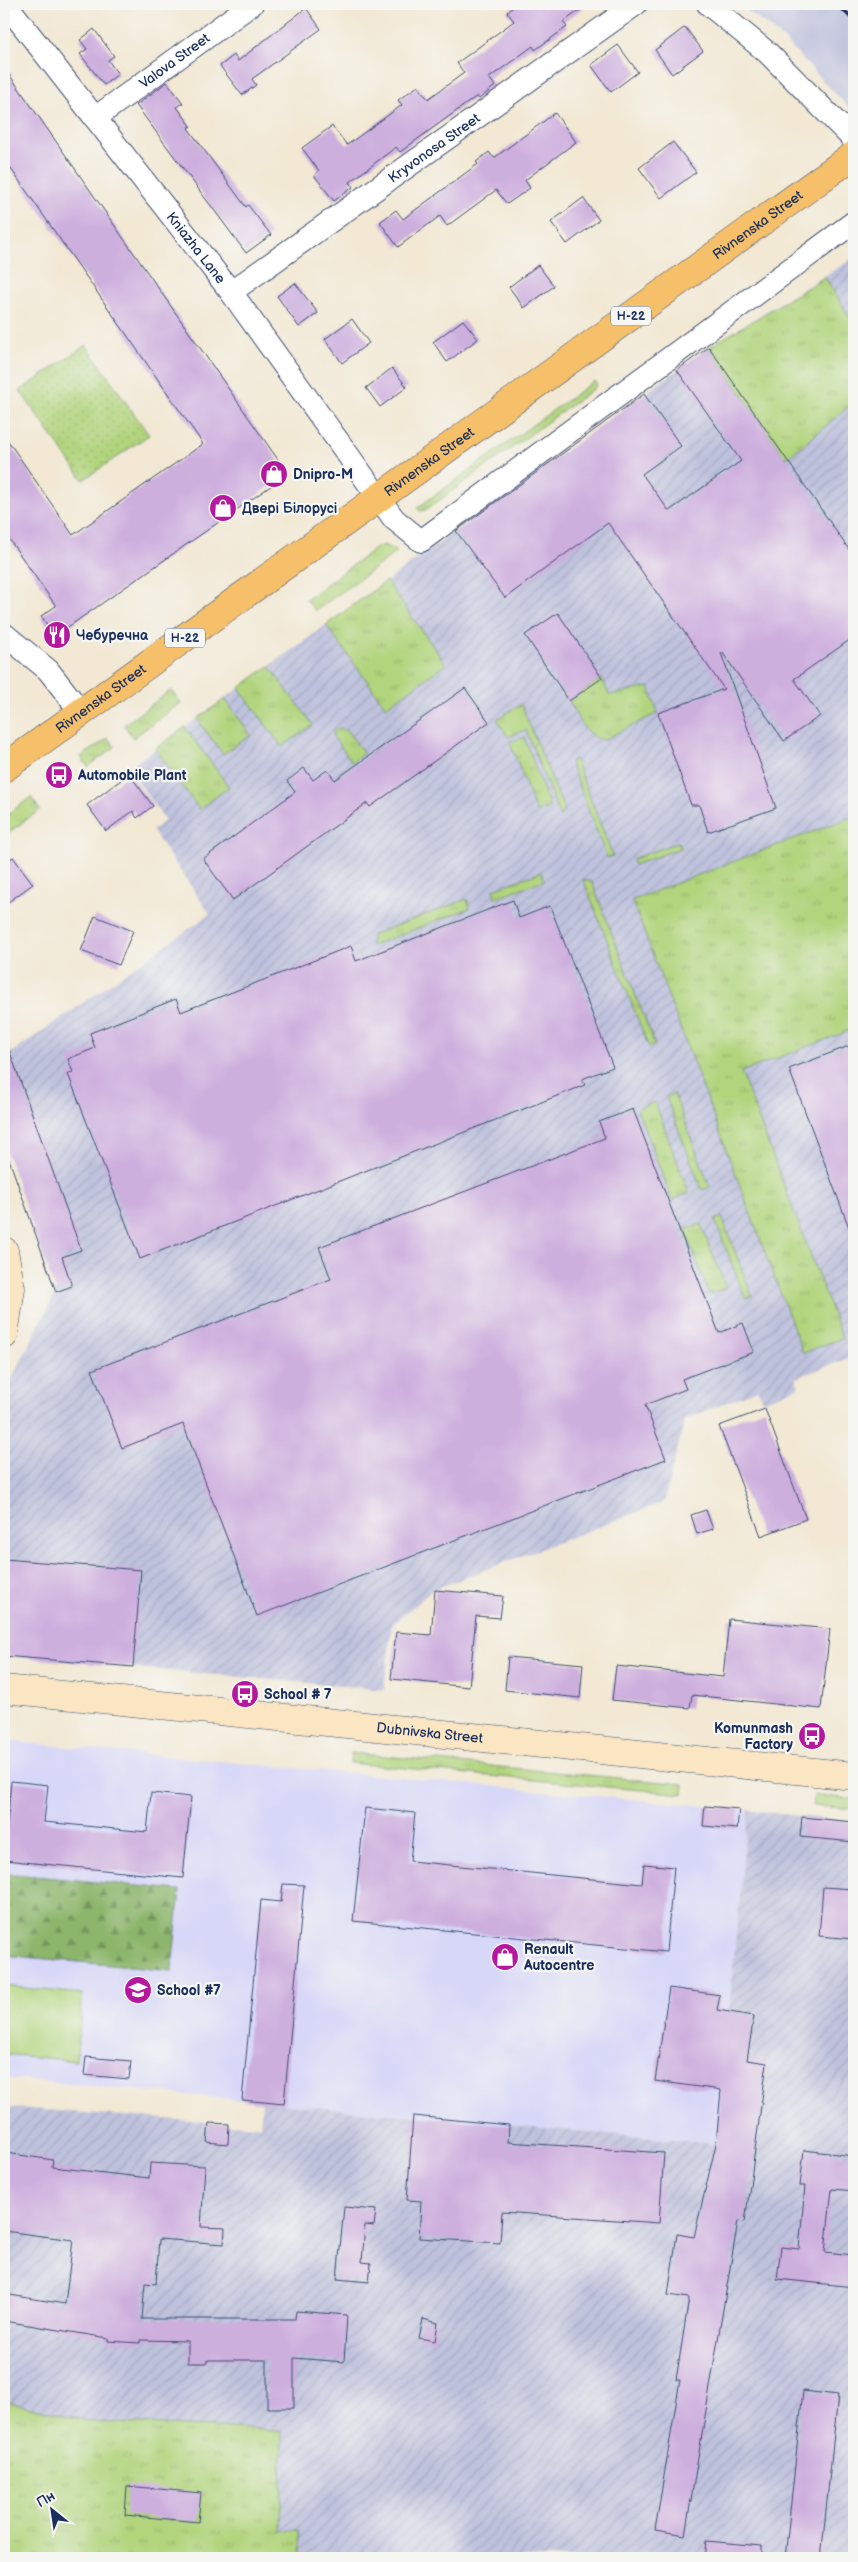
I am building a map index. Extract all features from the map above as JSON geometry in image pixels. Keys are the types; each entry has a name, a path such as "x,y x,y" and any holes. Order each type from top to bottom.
{"main road":[{"name":"Rivnenska Street","path":"4,768 854,155"},
{"path":"4,1251 10,1288 4,1334"},
{"name":"Dubnivska Street","path":"4,1689 854,1776"}],"street":[{"name":"Kniazha Lane","path":"6,4 231,292 394,519 421,541 854,222"},
{"name":"Valova Street","path":"95,118 252,4"},
{"name":"Kryvonosa Street","path":"231,292 636,4"},
{"path":"708,4 768,53 854,140"},
{"path":"4,634 48,670 81,712"}],"shaded area":[{"path":"739,4 854,4 854,113 782,38"},
{"path":"854,258 854,1356 796,1378 799,1387 763,1401 758,1390 685,1419 664,1502 432,1590 392,1625 384,1690 4,1656 4,1394 56,1292 4,1145 4,1055 11,1053 210,914 152,830 165,821 129,768 709,347"},
{"name":"Renault Autocentre","path":"4,1741 748,1810 716,2144 4,2078"},
{"path":"748,1810 854,1822 854,2558 301,2558 298,2531 281,2532 281,2430 93,2422 4,2401 4,2107 260,2126 262,2102 716,2144"}],"green space":[{"path":"825,277 854,324 854,402 786,459 709,347"},
{"path":"86,345 149,435 83,480 20,391"},
{"path":"594,381 597,384 593,389 426,510 420,511 417,508"},
{"path":"384,545 397,552 315,611 306,599 377,547"},
{"path":"386,581 446,664 386,707 326,625"},
{"path":"269,666 313,725 282,747 239,688"},
{"path":"602,678 609,695 649,687 658,713 603,740 596,738 582,725 569,701"},
{"path":"171,690 181,703 133,738 124,725"},
{"path":"225,699 251,735 223,754 197,719"},
{"path":"521,704 564,809 560,817 526,730 508,737 497,719"},
{"path":"185,727 229,787 199,809 155,749"},
{"path":"341,728 348,732 364,753 352,762 333,736 333,730"},
{"path":"524,737 550,807 536,812 510,742"},
{"path":"108,738 115,747 88,767 81,757"},
{"path":"575,759 613,856 607,858 570,762"},
{"path":"31,797 40,810 4,836 4,817"},
{"path":"854,816 854,1029 741,1072 842,1338 803,1353 632,900"},
{"path":"679,842 681,848 634,865 632,859"},
{"path":"541,872 544,880 495,898 494,889"},
{"path":"583,879 592,882 655,1045 649,1048"},
{"path":"467,899 470,908 371,946 372,935"},
{"path":"674,1094 710,1187 702,1190 666,1097"},
{"path":"655,1102 689,1193 672,1200 637,1109"},
{"path":"722,1217 752,1296 745,1298 715,1220"},
{"path":"701,1224 726,1288 709,1294 685,1230"},
{"path":"351,1753 684,1784 683,1794 350,1763"},
{"path":"814,1795 854,1799 854,1809 813,1806"},
{"path":"4,1873 180,1890 172,1971 4,1955"},
{"path":"4,1986 83,1994 76,2061 4,2054"},
{"path":"4,2401 93,2422 282,2430 281,2532 298,2530 301,2558 4,2558"}],"building":[{"path":"517,4 589,4 563,22 567,27 535,50 533,46 489,78 495,86 479,99 477,96 400,152 396,147 350,182 353,187 334,201 314,175 319,171 302,148 332,126 347,145 402,105 398,100 418,86 428,99 464,73 457,63 514,21 507,12"},
{"path":"306,8 321,29 252,79 256,85 242,95 220,66 234,55 238,61"},
{"path":"685,27 703,51 672,74 655,50"},
{"path":"94,29 114,56 108,60 118,74 104,85 80,54 87,49 80,40"},
{"path":"618,45 638,72 611,92 591,65"},
{"path":"4,67 288,474 55,636 41,616 56,606 4,532 4,435 73,535 203,444 4,159"},
{"path":"167,82 183,103 177,107 191,126 188,128 246,207 248,205 271,235 246,253 136,105"},
{"path":"555,113 576,142 525,180 530,188 507,204 496,190 447,226 440,216 398,247 380,222 396,210 403,219 478,164 476,162 489,152 494,158"},
{"path":"673,142 696,172 661,198 639,168"},
{"path":"583,198 599,220 567,244 551,222"},
{"path":"538,265 554,286 524,308 509,287"},
{"path":"295,283 318,313 299,327 277,296"},
{"path":"352,319 369,343 342,363 325,339"},
{"path":"463,320 478,339 447,362 433,342"},
{"path":"709,347 854,557 854,637 794,679 820,716 784,741 721,653 776,808 708,832 699,805 691,805 658,713 724,689 608,523 505,598 456,531 644,394 681,446 642,474 669,511 741,461 677,370"},
{"path":"392,368 407,387 380,407 366,388"},
{"path":"558,613 602,678 569,701 525,635"},
{"path":"465,688 489,722 370,807 367,803 233,900 203,859 295,792 287,781 304,768 313,780 327,770 335,780"},
{"path":"129,774 153,806 137,818 133,811 106,831 87,805"},
{"path":"13,857 33,884 4,905 4,864"},
{"path":"513,900 519,918 550,906 613,1067 582,1079 585,1085 140,1259 68,1074 73,1072 68,1059 95,1048 90,1033 176,999 181,1012 351,946 356,961"},
{"path":"95,916 133,931 119,965 81,951"},
{"path":"4,1041 6,1041 81,1250 62,1257 72,1286 56,1292 4,1145"},
{"path":"854,1044 854,1238 853,1238 789,1069"},
{"path":"633,1109 719,1333 743,1323 754,1352 682,1379 686,1389 645,1405 666,1459 257,1616 183,1424 122,1448 92,1370 331,1279 319,1247 605,1138 599,1122"},
{"path":"765,1409 806,1519 761,1536 719,1426"},
{"path":"706,1510 713,1529 697,1534 691,1515"},
{"path":"4,1559 141,1570 133,1667 4,1656"},
{"path":"435,1590 503,1596 500,1618 476,1616 469,1687 391,1679 396,1632 431,1635"},
{"path":"729,1619 830,1629 821,1709 692,1695 690,1708 612,1700 616,1666 723,1677"},
{"path":"508,1657 583,1664 580,1698 505,1690"},
{"path":"11,1781 48,1785 44,1822 147,1832 151,1793 191,1797 183,1878 4,1860"},
{"path":"705,1806 739,1809 737,1829 703,1826"},
{"path":"365,1808 415,1813 410,1861 642,1884 644,1864 674,1867 666,1952 353,1921"},
{"path":"802,1817 854,1822 854,1842 800,1837"},
{"path":"283,1884 304,1885 284,2104 242,2100 261,1900 281,1902"},
{"path":"823,1887 854,1889 854,1939 819,1936"},
{"path":"669,1988 720,1995 717,2010 754,2016 747,2060 767,2063 745,2222 738,2221 685,2535 655,2530 680,2380 676,2380 689,2298 668,2295 677,2234 694,2237 716,2144 721,2090 655,2081"},
{"path":"86,2057 131,2061 129,2079 84,2075"},
{"path":"413,2116 509,2125 508,2142 664,2153 659,2223 502,2212 500,2243 419,2238 421,2201 407,2200"},
{"path":"209,2123 229,2124 228,2144 207,2142"},
{"path":"804,2150 854,2156 854,2191 832,2189 825,2252 854,2255 854,2287 777,2279 781,2247 799,2249 805,2186 800,2186"},
{"path":"6,2153 53,2160 52,2167 149,2178 150,2163 205,2166 201,2227 225,2228 224,2244 159,2239 156,2284 145,2283 142,2319 295,2319 296,2311 347,2315 344,2362 294,2358 294,2408 267,2408 267,2360 208,2360 208,2363 188,2363 188,2341 140,2340 140,2343 108,2341 108,2338 4,2321 4,2294 65,2304 73,2240 4,2231"},
{"path":"344,2207 376,2210 374,2226 365,2225 362,2262 371,2263 369,2282 337,2279"},
{"path":"423,2319 438,2323 435,2341 419,2338"},
{"path":"803,2391 838,2395 821,2558 785,2558"},
{"path":"127,2486 201,2493 198,2522 125,2515"},
{"path":"706,2541 762,2546 762,2558 704,2558"}],"railway":[{"path":"837,4 854,20"}],"place":[{"name":"Dnipro-M","path":"274,474"},
{"name":"Двері Білорусі","path":"223,508"},
{"name":"Чебуречна","path":"57,635"},
{"name":"Automobile Plant","path":"59,775"},
{"name":"School # 7","path":"245,1694"},
{"name":"Komunmash Factory","path":"812,1736"},
{"name":"Renault Autocentre","path":"505,1957"},
{"name":"School #7","path":"138,1990"}]}
